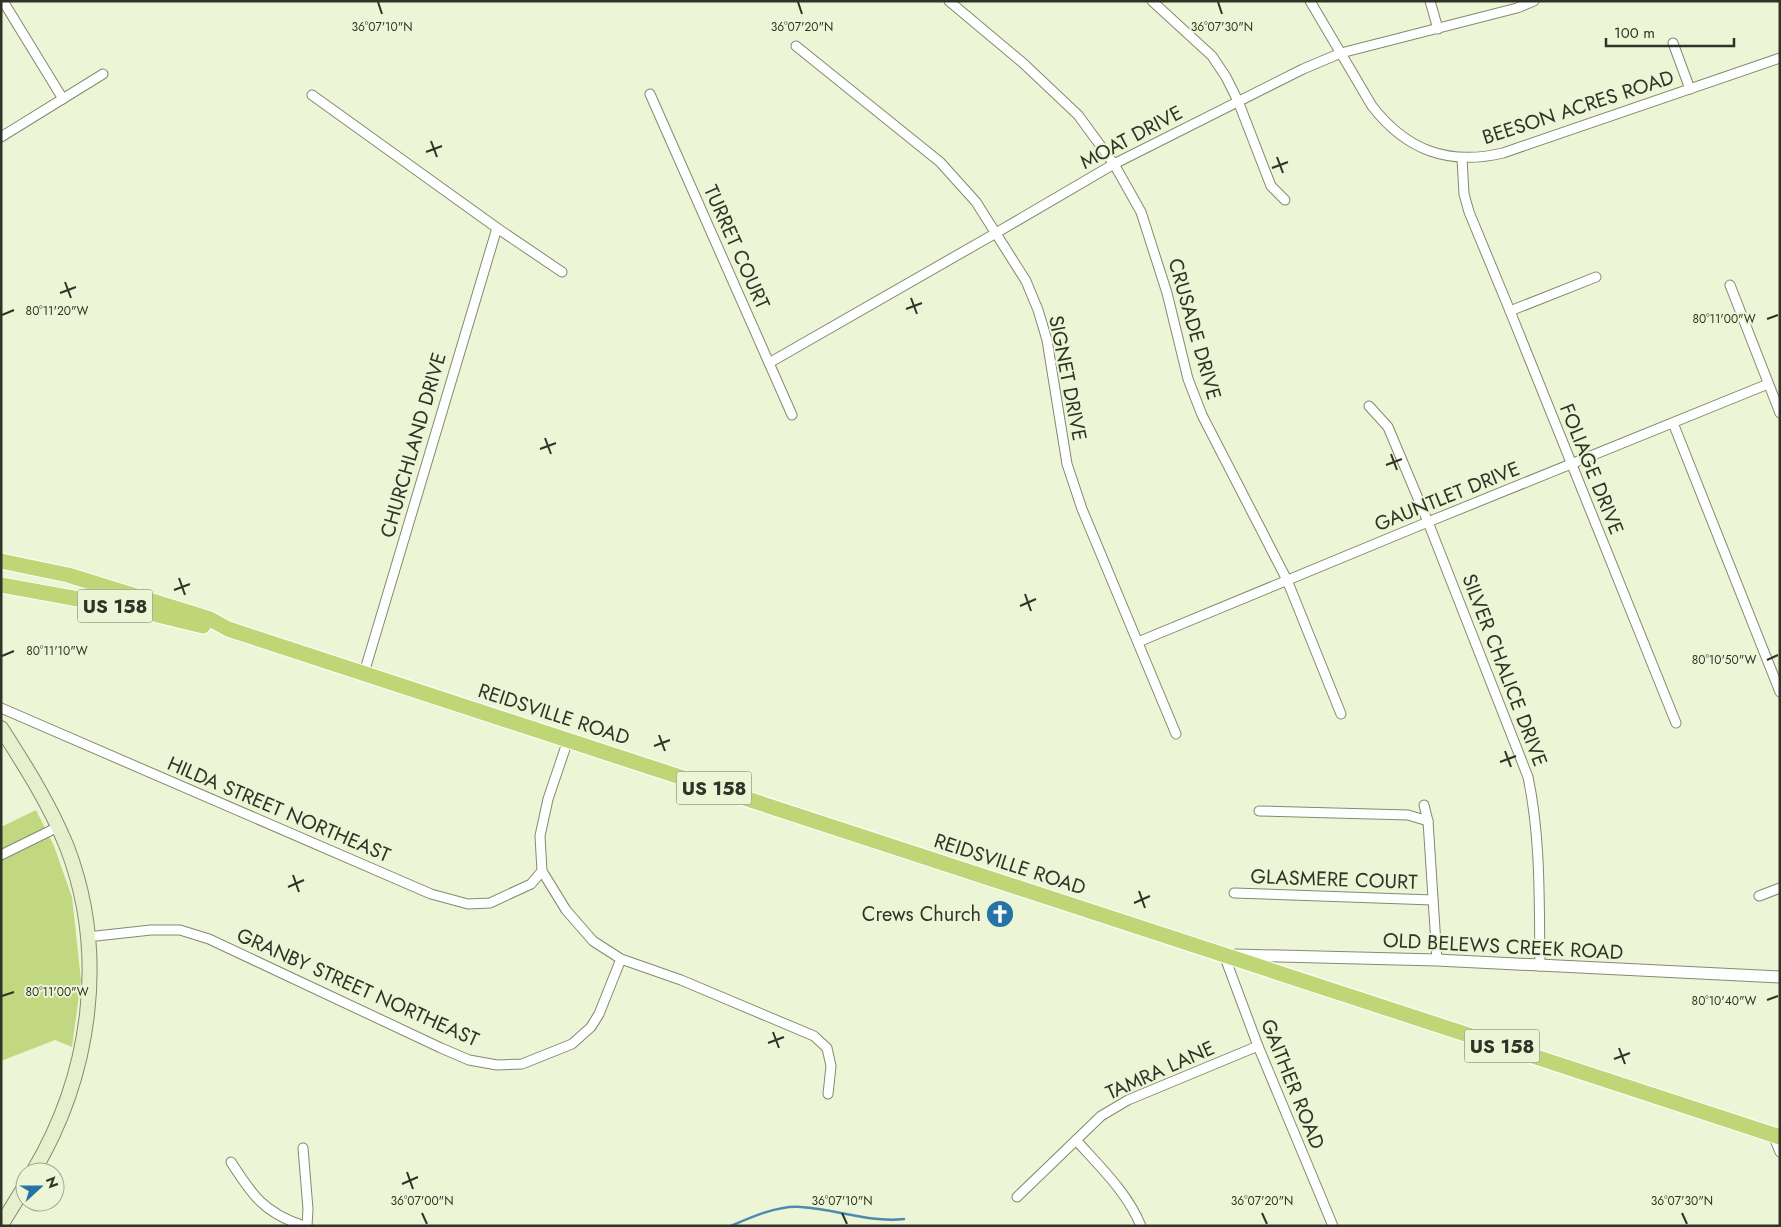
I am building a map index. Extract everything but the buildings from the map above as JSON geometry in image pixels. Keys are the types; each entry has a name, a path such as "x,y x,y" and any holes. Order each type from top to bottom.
{"highway":[{"path":"1,552 42,568"},
{"name":"REIDSVILLE ROAD","path":"1,561 42,568 96,582 210,618 228,629"},
{"name":"REIDSVILLE ROAD","path":"1,585 133,609 207,627 228,629 1776,1136"}],"main road":[{"path":"1,728 40,790 67,848 80,892 87,937 89,994 82,1053 63,1113 38,1162"},
{"path":"1,1225 15,1202"}],"street":[{"path":"3,1 63,99"},
{"name":"CRUSADE DRIVE","path":"949,1 1023,63 1078,116 1114,164 1141,212 1167,293 1188,379 1202,415 1287,580 1341,714"},
{"path":"1152,1 1212,56 1226,77 1238,101 1271,186 1285,200"},
{"name":"BEESON ACRES ROAD","path":"1310,1 1372,106 1392,129 1418,147 1462,158 1503,154 1780,58"},
{"path":"1430,1 1438,28"},
{"name":"MOAT DRIVE","path":"769,362 1114,164 1303,69 1341,53 1517,8 1534,1"},
{"path":"1673,43 1690,89"},
{"name":"SIGNET DRIVE","path":"796,46 940,162 976,202 1026,281 1038,310 1047,340 1066,464 1082,509 1176,734"},
{"path":"1,137 103,74"},
{"name":"TURRET COURT","path":"650,94 792,415"},
{"path":"312,95 497,228 562,272"},
{"name":"FOLIAGE DRIVE","path":"1462,158 1464,194 1475,228 1676,723"},
{"name":"CHURCHLAND DRIVE","path":"364,673 497,228"},
{"path":"1510,311 1596,277"},
{"path":"1730,285 1780,413"},
{"name":"GAUNTLET DRIVE","path":"1138,642 1768,384"},
{"name":"SILVER CHALICE DRIVE","path":"1369,406 1388,427 1428,522 1528,777 1538,836 1540,966"},
{"path":"1672,423 1780,692"},
{"name":"HILDA STREET NORTHEAST","path":"1,708 431,894 468,904 490,903 531,884 542,871"},
{"path":"568,740 548,799 540,836 542,871 566,910 593,941 621,959 681,980 814,1036 827,1048 831,1066 828,1094"},
{"path":"1424,806 1428,821 1437,960"},
{"path":"1259,811 1408,816 1428,821"},
{"path":"1,855 58,827"},
{"path":"1759,896 1780,888"},
{"name":"GLASMERE COURT","path":"1234,894 1433,900"},
{"name":"GRANBY STREET NORTHEAST","path":"87,937 151,930 180,930 209,939 441,1048 469,1060 497,1065 522,1064 572,1044 591,1027 599,1014 621,959"},
{"name":"OLD BELEWS CREEK ROAD","path":"1224,955 1437,960 1780,978"},
{"name":"GAITHER ROAD","path":"1224,955 1258,1046 1333,1226"},
{"name":"TAMRA LANE","path":"1017,1197 1101,1116 1128,1100 1258,1046"},
{"path":"1776,1136 1780,1152"},
{"path":"1076,1140 1120,1189 1136,1214 1141,1226"},
{"path":"231,1162 251,1193 263,1205 283,1218 305,1226 308,1209 303,1148"}],"green space":[{"path":"36,810 54,846 72,897 81,980 72,1047 55,1040 1,1061 1,827"}],"waterway":[{"path":"731,1226 765,1212 792,1207 814,1208 878,1219 904,1219"}],"place":[{"name":"Crews Church","path":"1000,914"}]}
